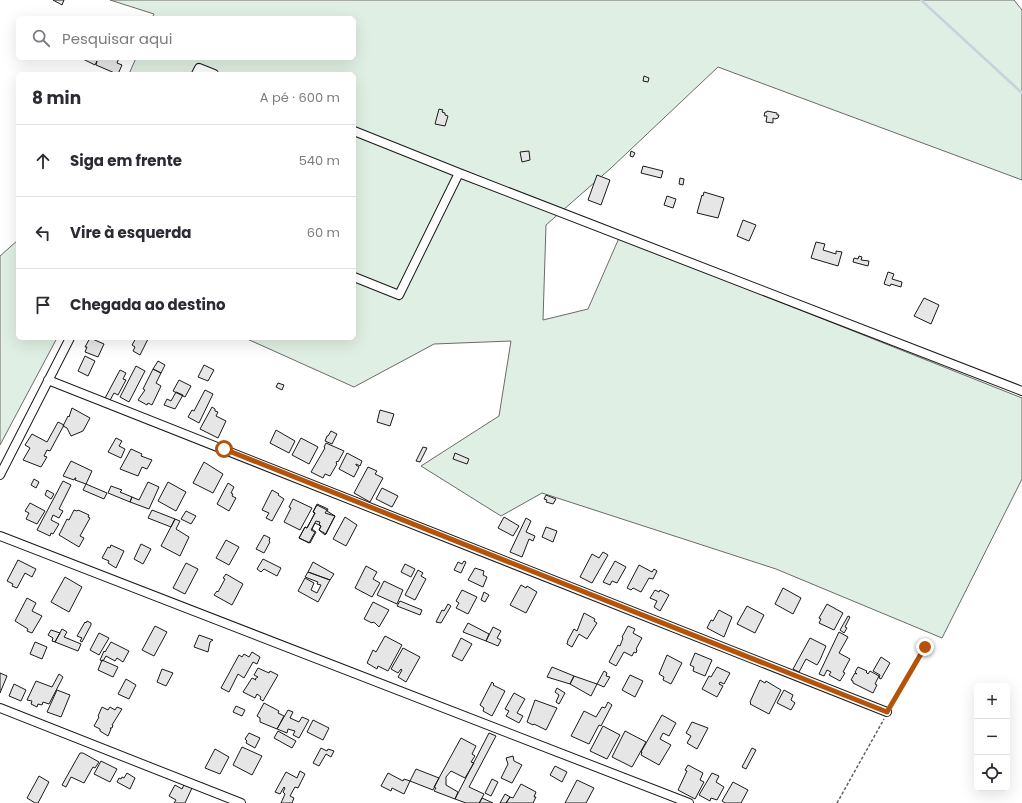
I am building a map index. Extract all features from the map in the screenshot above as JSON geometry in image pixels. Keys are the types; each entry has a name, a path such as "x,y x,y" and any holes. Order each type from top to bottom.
{"street":[{"path":"197,72 199,68 209,72"},
{"path":"356,131 459,173 1022,391"},
{"path":"356,278 399,295 459,173"},
{"path":"0,475 69,340"},
{"path":"48,380 887,712"},
{"path":"0,536 689,803"},
{"path":"0,708 241,803"}],"path":[{"path":"837,803 925,647"}],"green space":[{"path":"110,0 1014,0 1022,10 1022,180 718,67 611,168 546,225 543,320 588,309 619,238 1022,398 1022,479 942,638 776,569 542,493 501,516 421,466 499,416 511,341 434,344 354,387 249,340 356,340 356,72 130,72 135,60 356,60 356,16 153,16 154,14"},
{"path":"16,242 16,340 56,340 0,445 0,256"}],"building":[{"path":"53,0 64,0 62,5"},
{"path":"85,60 118,60 117,63 122,65 119,72 112,72 96,65 97,61 95,65"},
{"path":"644,76 649,78 648,82 643,81"},
{"path":"439,109 443,110 442,112 448,116 445,126 435,124"},
{"path":"765,112 777,113 777,115 779,115 778,118 773,118 773,123 766,122 767,116 764,116"},
{"path":"529,151 530,160 522,162 520,152"},
{"path":"631,151 635,153 633,157 630,156"},
{"path":"643,166 663,171 661,178 641,173"},
{"path":"597,175 610,180 601,205 588,200"},
{"path":"680,178 684,179 683,185 679,184"},
{"path":"704,192 724,198 718,218 697,213"},
{"path":"667,196 676,199 673,208 664,205"},
{"path":"743,220 756,225 749,241 737,236"},
{"path":"816,242 825,244 823,250 836,254 836,251 842,252 838,266 811,258"},
{"path":"859,256 862,257 861,260 869,261 868,266 853,262 854,258 858,259"},
{"path":"888,272 894,274 892,279 902,282 901,287 891,284 890,286 884,284"},
{"path":"924,298 939,305 931,324 914,316"},
{"path":"89,340 95,340 104,344 98,357 85,352 87,347 85,347"},
{"path":"135,340 148,340 140,355 133,351 135,347 132,345"},
{"path":"85,356 95,361 88,376 78,371"},
{"path":"158,361 165,365 161,373 153,369"},
{"path":"204,365 214,370 208,381 198,377"},
{"path":"136,366 145,371 129,402 120,397"},
{"path":"153,369 161,373 156,383 161,386 152,405 148,403 147,405 138,400 145,390 143,389"},
{"path":"120,370 126,373 123,379 126,380 118,395 114,393 109,402 104,400"},
{"path":"179,380 191,386 185,397 173,391"},
{"path":"278,383 284,385 282,390 276,387"},
{"path":"205,390 213,394 199,423 188,417 192,410 194,411"},
{"path":"176,392 183,395 175,409 164,405 167,399 171,401"},
{"path":"212,407 218,412 216,416 226,421 218,438 200,429"},
{"path":"72,408 90,418 83,431 71,436 67,428 63,426 68,416 69,417"},
{"path":"380,410 394,414 390,426 377,422"},
{"path":"58,422 64,425 50,451 47,450 44,456 47,457 41,467 23,460 30,448 25,445 32,434 47,442"},
{"path":"276,430 295,441 289,453 270,443"},
{"path":"331,431 337,434 332,444 325,441"},
{"path":"116,438 122,441 119,446 125,449 121,458 108,452"},
{"path":"301,438 318,447 309,464 292,455"},
{"path":"326,443 344,451 338,462 337,461 337,464 330,476 325,474 323,478 311,472 325,448"},
{"path":"423,447 427,448 420,462 416,461"},
{"path":"131,449 142,454 141,456 152,460 147,469 142,467 138,476 120,469"},
{"path":"347,453 362,461 360,466 356,464 359,467 354,477 339,469"},
{"path":"455,453 469,459 467,464 453,459"},
{"path":"71,461 92,471 86,484 75,480 76,478 74,480 63,476"},
{"path":"204,462 223,474 213,493 193,483"},
{"path":"368,467 377,471 375,474 383,478 370,502 354,493"},
{"path":"34,479 39,482 36,488 31,485"},
{"path":"63,481 71,485 59,509 63,511 59,518 53,515 51,520 59,524 50,536 37,530"},
{"path":"148,482 159,487 149,509 130,502 132,497 139,500"},
{"path":"168,482 186,492 176,511 158,501"},
{"path":"228,483 234,487 231,493 233,494 232,496 236,498 229,511 217,504"},
{"path":"86,484 107,493 104,499 83,490"},
{"path":"111,486 122,490 120,492 132,497 130,502 108,493"},
{"path":"382,488 398,496 392,507 376,499"},
{"path":"47,490 54,494 51,499 45,495"},
{"path":"272,490 284,499 272,521 266,518 269,513 262,510"},
{"path":"546,495 556,499 553,504 546,502 547,500 544,499"},
{"path":"293,499 312,508 300,530 284,522 291,508 289,507"},
{"path":"30,503 45,511 37,524 26,519 29,513 25,511"},
{"path":"317,504 328,509 327,511 335,516 326,534 319,530 321,526 315,523 312,529 316,532 310,543 299,538 305,527 307,528 315,513 313,512"},
{"path":"317,505 327,510 325,513 335,516 325,535 319,530 321,526 319,525 320,522 316,521 311,530 315,532 309,543 299,538 305,527 307,528 315,513 313,512"},
{"path":"74,510 78,510 89,515 88,517 90,518 80,536 84,538 79,547 59,535 67,519 69,520"},
{"path":"152,510 175,519 171,527 148,518"},
{"path":"186,511 196,516 191,524 181,519"},
{"path":"345,517 357,525 346,546 333,539"},
{"path":"504,517 519,526 513,536 498,528"},
{"path":"526,518 531,521 526,532 535,536 533,541 529,539 522,557 510,552"},
{"path":"175,519 180,521 176,529 189,537 180,556 161,546"},
{"path":"546,527 557,531 553,542 542,537"},
{"path":"264,535 270,538 270,542 264,553 256,549"},
{"path":"226,540 239,547 229,565 216,558"},
{"path":"141,544 151,549 143,564 134,559"},
{"path":"111,545 124,551 116,568 108,563 109,561 102,558 108,547 110,548"},
{"path":"603,552 608,555 592,583 580,577 592,554 599,558"},
{"path":"263,559 281,568 277,576 264,569 261,572 257,569"},
{"path":"18,560 36,569 32,577 25,573 17,588 12,586 13,584 7,581"},
{"path":"464,561 466,562 461,573 454,570 458,562 462,564"},
{"path":"615,561 626,567 617,583 612,581 610,585 603,582"},
{"path":"313,562 334,574 330,580 308,572"},
{"path":"186,563 198,569 185,594 173,588"},
{"path":"405,564 415,569 411,577 401,572"},
{"path":"639,565 652,572 654,569 657,571 653,579 649,578 641,592 633,588 631,590 627,588"},
{"path":"366,566 377,572 373,579 380,583 372,597 355,588"},
{"path":"475,568 484,571 483,575 487,577 483,587 468,580"},
{"path":"418,570 423,573 421,576 426,579 415,600 405,595"},
{"path":"308,572 330,580 318,602 298,591 305,578 314,583 311,590 317,593 321,585 317,584 318,582 305,577"},
{"path":"226,574 243,584 232,605 214,595 217,591 218,592"},
{"path":"65,577 82,587 69,612 51,602"},
{"path":"384,581 403,590 397,604 377,595"},
{"path":"521,585 526,588 527,586 537,592 526,613 510,605"},
{"path":"783,588 801,598 793,614 775,604"},
{"path":"462,590 477,597 468,614 456,608 459,603 456,601"},
{"path":"655,590 659,592 660,590 669,595 660,611 654,607 657,601 650,598"},
{"path":"484,592 489,595 485,602 481,600"},
{"path":"27,598 36,603 32,611 42,616 32,633 27,631 28,629 15,621"},
{"path":"400,601 422,610 420,615 397,606"},
{"path":"373,602 389,610 379,627 375,623 364,619"},
{"path":"448,604 451,606 441,623 436,622 442,610 444,611"},
{"path":"827,604 843,613 834,630 819,623 821,619 819,618"},
{"path":"747,606 764,615 755,633 737,624"},
{"path":"719,610 732,617 724,637 707,628"},
{"path":"584,613 595,619 594,621 597,623 587,639 579,634 572,647 567,644 568,640 574,629 577,631"},
{"path":"848,616 850,617 844,633 840,630"},
{"path":"87,621 91,623 91,625 82,642 80,641 82,638 77,636"},
{"path":"468,623 489,634 486,641 463,632"},
{"path":"155,626 167,632 154,656 142,650"},
{"path":"628,626 635,629 633,633 642,638 636,649 636,653 634,652 632,656 624,652 616,666 609,662 618,645 620,646 622,637"},
{"path":"493,627 501,631 497,638 501,640 498,646 486,641"},
{"path":"62,629 67,632 64,637 81,644 78,651 55,642"},
{"path":"51,630 60,633 55,642 52,641 53,638 48,635"},
{"path":"839,632 848,637 839,653 850,659 843,672 845,673 840,681 829,675 831,672 827,670 824,676 819,674"},
{"path":"99,633 109,638 99,655 90,650"},
{"path":"199,635 213,640 210,642 208,652 194,647"},
{"path":"385,636 402,645 388,671 378,666 377,669 367,663 373,650 376,652"},
{"path":"461,638 472,644 462,661 452,656"},
{"path":"810,638 826,646 817,665 806,659 799,672 793,669"},
{"path":"35,642 47,647 42,659 30,654"},
{"path":"111,642 129,651 123,662 117,658 115,661 106,656 103,661 100,660 104,651 105,652"},
{"path":"403,648 420,657 406,682 398,677 402,670 401,669 398,673 391,669"},
{"path":"252,652 260,657 257,664 253,662 244,678 238,674 229,692 221,688 239,655 242,657 244,654 249,657"},
{"path":"695,653 712,660 705,676 693,671 694,667 690,665"},
{"path":"667,655 682,663 671,684 663,680 664,677 659,674"},
{"path":"881,657 890,663 881,679 879,678 880,675 873,671"},
{"path":"102,660 118,667 113,677 98,670"},
{"path":"552,667 574,676 570,684 547,677"},
{"path":"717,667 730,673 724,684 720,682 719,684 723,686 717,697 702,689 709,676 711,677"},
{"path":"858,667 867,671 866,672 868,674 870,671 879,676 873,693 853,683 851,680 855,673 857,674 855,672"},
{"path":"258,668 278,675 263,701 257,694 255,698 243,692 252,678 256,680 255,679 258,677 254,675"},
{"path":"162,669 173,673 166,686 157,682"},
{"path":"604,671 607,673 606,676 610,677 604,687 597,684"},
{"path":"0,673 7,676 0,693"},
{"path":"59,674 63,677 49,704 43,702 42,705 38,704 37,707 31,704 32,701 27,700 36,681 52,687"},
{"path":"630,675 643,681 635,697 622,690"},
{"path":"574,676 597,684 591,696 570,684"},
{"path":"126,679 136,685 129,699 118,694"},
{"path":"760,680 765,683 766,681 781,690 769,714 750,704"},
{"path":"492,682 494,684 493,685 505,691 492,716 483,711 484,708 480,705"},
{"path":"14,684 26,690 21,701 9,696"},
{"path":"557,688 565,693 559,704 556,702 559,695 555,692"},
{"path":"57,690 70,695 61,717 47,712"},
{"path":"784,690 793,695 791,700 795,703 791,710 777,703"},
{"path":"514,693 525,699 517,713 523,716 519,723 506,716 509,711 505,709"},
{"path":"535,700 557,708 546,730 527,722"},
{"path":"608,702 612,705 589,744 571,736 584,711 596,717 602,707 605,708"},
{"path":"264,703 279,711 278,713 284,716 277,729 260,722 260,718 257,716"},
{"path":"236,706 245,710 242,716 233,712"},
{"path":"102,707 108,710 110,707 115,710 117,707 122,709 112,725 112,728 110,728 111,729 108,736 94,726"},
{"path":"288,710 293,712 290,718 299,722 302,717 309,720 299,738 293,735 295,731 288,729 287,733 277,729"},
{"path":"662,715 676,723 669,736 663,733 660,739 671,745 659,765 641,755 641,752"},
{"path":"313,720 329,728 323,740 307,732"},
{"path":"692,722 708,728 697,749 687,743 691,736 686,733"},
{"path":"603,726 620,735 607,759 590,751"},
{"path":"278,731 296,741 292,748 274,738"},
{"path":"625,731 646,742 632,767 612,757"},
{"path":"249,733 260,738 255,748 246,743 247,741 245,739"},
{"path":"489,733 496,736 469,787 484,794 480,802 466,803 455,799"},
{"path":"461,738 476,746 472,754 475,756 471,762 474,763 465,778 451,771 446,777 446,785 458,792 455,799 434,791 436,788 434,787"},
{"path":"242,747 262,756 252,775 233,765"},
{"path":"321,748 327,751 328,749 334,751 331,757 326,754 319,766 313,763"},
{"path":"752,748 756,750 746,769 742,767"},
{"path":"215,749 229,757 220,774 205,768"},
{"path":"80,753 83,753 99,762 95,768 93,767 84,783 71,777 66,787 62,785"},
{"path":"513,756 514,761 522,765 512,783 501,778 508,764 506,758"},
{"path":"101,761 117,769 110,782 94,774"},
{"path":"688,765 703,773 700,780 704,782 695,799 678,790 687,771 685,770"},
{"path":"555,766 567,772 562,782 550,775"},
{"path":"416,769 439,778 433,790 410,781"},
{"path":"300,771 305,774 298,788 295,787 290,796 294,798 292,803 281,803 285,794 283,792 285,788 284,787 280,794 275,792 286,772 297,778"},
{"path":"127,773 135,778 130,789 117,782 119,778 124,778"},
{"path":"388,773 403,781 404,779 410,781 404,794 392,788 391,791 381,786"},
{"path":"712,773 719,776 716,782 724,787 717,800 711,798 710,801 699,795"},
{"path":"39,776 49,782 38,803 35,803 27,798"},
{"path":"492,779 498,782 491,796 485,793"},
{"path":"577,780 594,788 586,803 565,803"},
{"path":"733,782 748,790 741,803 725,803 722,801"},
{"path":"521,784 536,792 534,797 536,797 533,803 506,803 510,797 513,798"},
{"path":"175,785 182,789 184,785 192,788 185,803 174,803 176,800 169,796"},
{"path":"505,794 510,797 506,803 500,803"},
{"path":"482,798 493,803 479,803"}],"waterway":[{"path":"921,0 1022,93"}],"route":[{"path":"224,449 887,712 925,647"}]}
